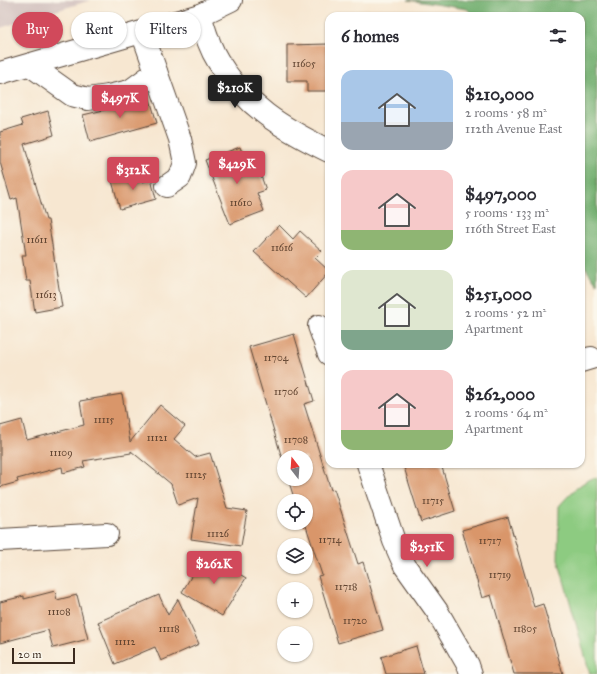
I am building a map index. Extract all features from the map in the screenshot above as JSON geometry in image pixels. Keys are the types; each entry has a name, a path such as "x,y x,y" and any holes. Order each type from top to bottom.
{"street":[{"path":"201,15 231,0"},
{"path":"201,18 206,35 217,60 234,84 259,110 283,126 325,149"},
{"path":"0,74 135,34"},
{"path":"148,48 180,139 185,163 180,177 167,186"},
{"path":"30,65 72,96 88,99 130,91 156,72"},
{"path":"320,326 325,342"},
{"path":"369,468 394,541 405,566 437,611 468,665 471,674"},
{"path":"0,540 107,534"}],"shaded area":[{"path":"0,0 91,0 52,12 12,12 12,24 0,28"}],"green space":[{"path":"408,0 597,0 597,284 585,267 585,12 470,12 467,9"},
{"path":"597,477 597,674 590,674 558,559 559,506 571,493 586,481"}],"building":[{"path":"325,44 325,91 307,91 307,81 287,81 287,45"},
{"path":"149,96 157,123 90,142 83,115 133,103 143,97"},
{"path":"48,111 54,135 24,144 46,220 48,220 62,307 35,312 30,281 26,281 22,255 26,255 17,198 11,200 0,162 0,132 23,125 21,119"},
{"path":"240,147 247,165 256,162 266,190 257,193 264,211 230,224 205,160"},
{"path":"140,173 143,182 151,179 156,199 120,209 112,181"},
{"path":"279,225 293,239 300,231 322,251 315,258 325,267 325,277 306,298 254,252"},
{"path":"294,334 314,401 304,404 331,490 334,489 358,564 363,562 383,630 338,643 318,576 322,575 313,547 313,538 310,538 307,530 313,530 313,494 293,494 290,486 313,486 313,450 280,450 249,347"},
{"path":"122,394 130,442 160,405 185,426 174,439 195,457 210,453 227,508 247,511 241,546 191,539 198,498 178,505 171,484 131,451 131,453 83,461 85,467 63,473 62,467 17,479 18,482 0,487 0,426 22,420 27,440 84,425 80,401"},
{"path":"404,468 442,468 455,511 421,522"},
{"path":"508,517 534,607 543,604 563,674 514,674 491,595 482,598 462,530"},
{"path":"205,553 246,578 222,616 182,592"},
{"path":"55,591 57,600 77,595 88,639 53,648 48,630 0,643 0,602 24,596 24,599"},
{"path":"159,595 168,615 178,599 199,644 161,661 155,647 115,664 98,622"},
{"path":"416,646 424,674 386,674 381,657"}]}
